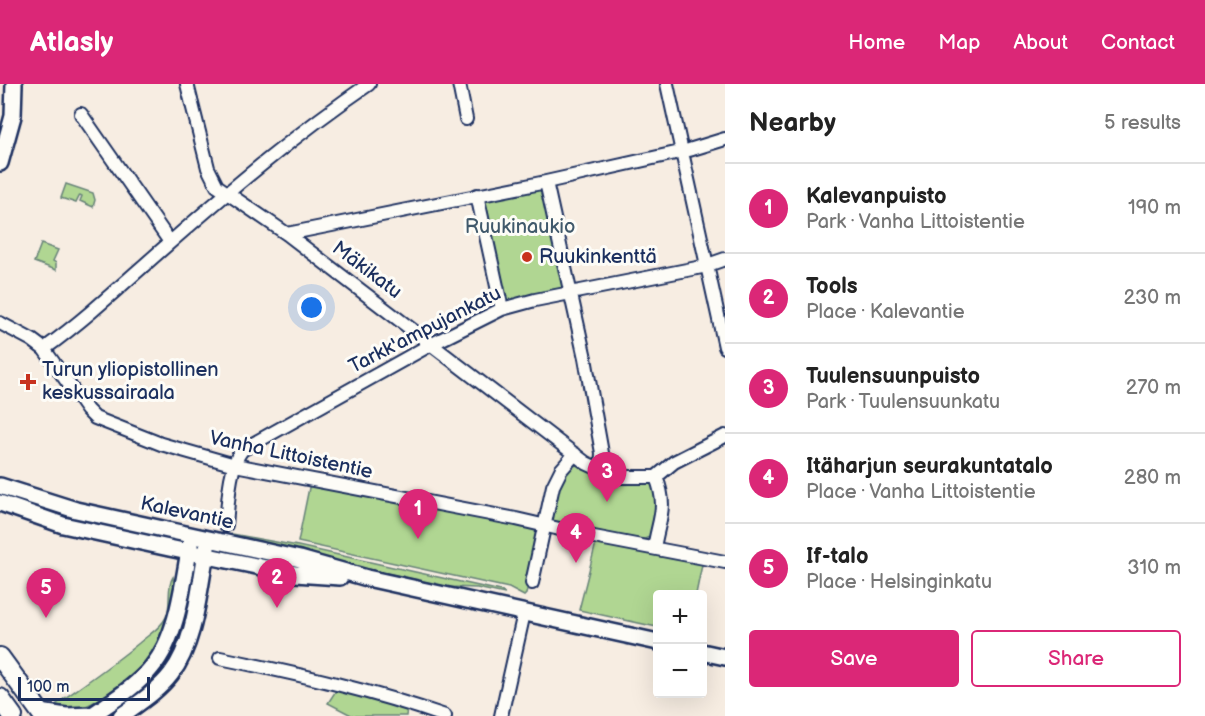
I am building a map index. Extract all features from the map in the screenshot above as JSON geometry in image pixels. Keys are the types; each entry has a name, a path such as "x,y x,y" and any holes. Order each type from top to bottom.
{"highway":[{"path":"0,657 41,714"},
{"path":"0,698 13,716"}],"main road":[{"path":"0,163 12,123 15,84"},
{"name":"Kalevantie","path":"0,486 76,510 300,559 367,578 653,641"},
{"name":"Kalevantie","path":"0,503 63,525 294,574 367,578"},
{"path":"41,714 92,716 140,680 160,657 172,629 192,536"},
{"path":"121,716 152,693 169,676 181,659 192,624 209,539"},
{"path":"707,653 725,657"}],"street":[{"name":"Mäkikatu","path":"187,84 208,168 217,186 287,234 430,345 601,472"},
{"path":"44,349 226,193 337,106 369,84"},
{"path":"459,84 466,119"},
{"path":"666,84 725,347"},
{"path":"81,114 170,242"},
{"path":"287,234 546,182 682,152 725,139"},
{"path":"546,182 595,414 602,453 601,472 616,477 656,477 674,462 725,436"},
{"path":"477,195 502,309"},
{"name":"Tarkk'ampujankatu","path":"235,465 242,450 430,345 502,309 708,265 725,259"},
{"name":"Vanha Littoistentie","path":"0,323 44,349 95,418 161,444 235,465 725,562"},
{"path":"532,583 557,476 575,454"},
{"path":"226,525 235,465"},
{"path":"654,548 663,507 662,491 656,477"},
{"path":"501,716 524,613"},
{"path":"220,658 366,690 446,716"}],"green space":[{"path":"66,184 93,193 95,200 93,207 80,201 82,196 80,195 76,203 61,198"},
{"name":"Ruukinaukio","path":"543,187 565,287 504,303 481,199"},
{"path":"41,244 58,250 53,261 56,263 56,270 34,262"},
{"path":"579,465 650,483 655,487 660,495 652,535 639,539 552,522 551,506 556,492 572,466"},
{"path":"310,483 534,528 539,536 526,594 524,596 509,588 298,542"},
{"path":"232,534 298,546 501,591 505,594 477,588 449,587 229,538"},
{"path":"596,543 703,560 697,590 653,590 653,626 579,610"},
{"path":"173,577 174,594 169,620 159,644 146,661 115,688 86,706 70,709 54,706 161,625 168,612"},
{"path":"337,689 407,708 406,716 353,716 328,703"}],"place":[{"name":"Ruukinkenttä","path":"527,257"},
{"name":"Turun yliopistollinen keskussairaala","path":"28,382"},
{"name":"Tuulensuunpuisto","path":"607,502"},
{"name":"Kalevanpuisto","path":"418,539"},
{"name":"Itäharjun seurakuntatalo","path":"576,563"},
{"name":"Tools","path":"277,608"},
{"name":"If-talo","path":"46,618"}]}
